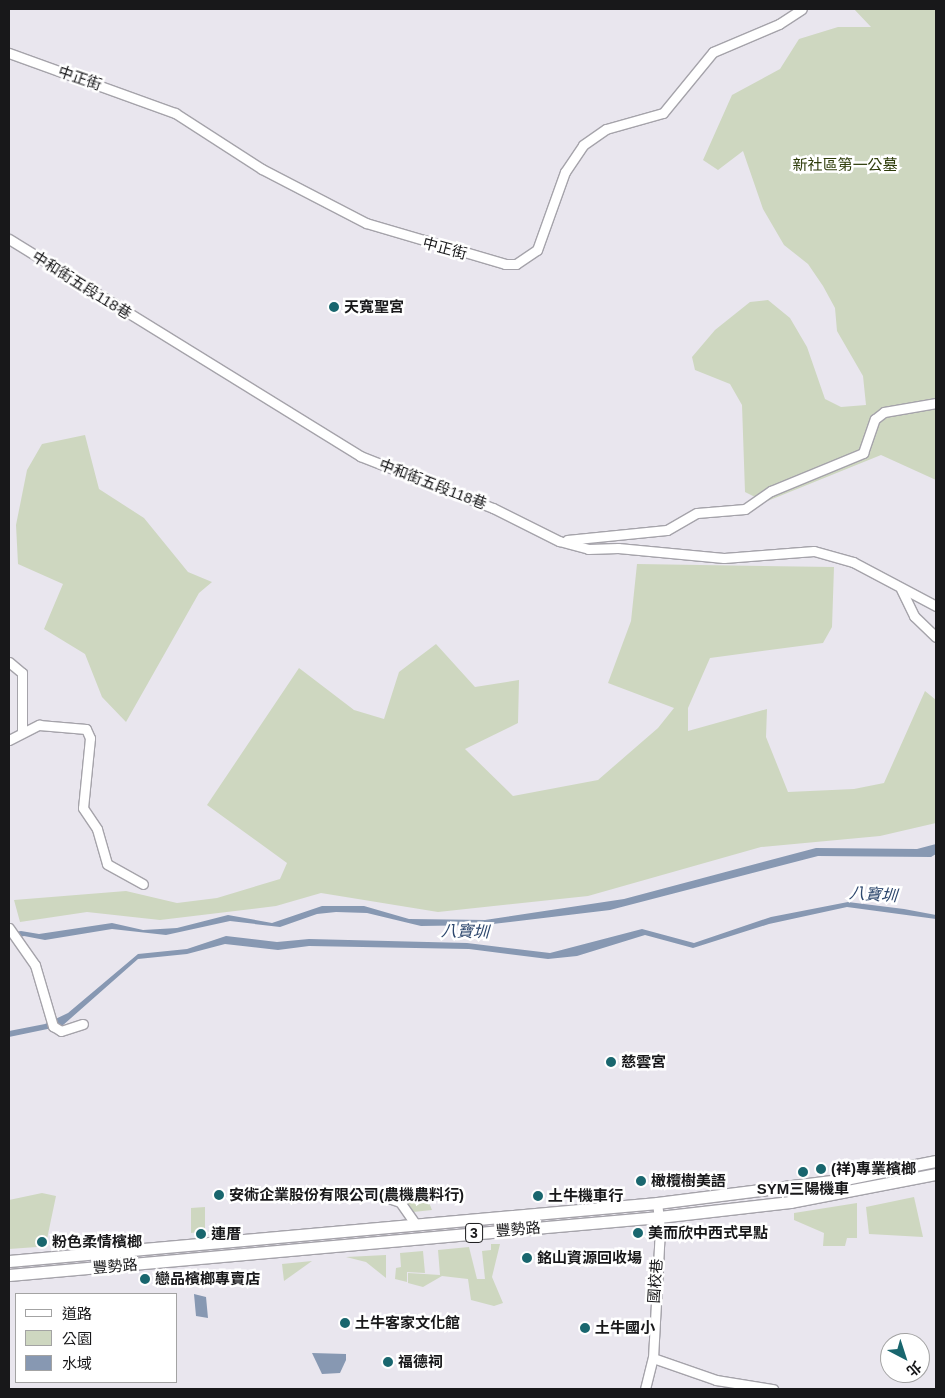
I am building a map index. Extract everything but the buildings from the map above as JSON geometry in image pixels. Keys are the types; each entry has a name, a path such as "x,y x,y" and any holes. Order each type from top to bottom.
{"main road":[{"name":"豐勢路","path":"9,1261 657,1203 840,1180 936,1161"},
{"name":"豐勢路","path":"9,1275 659,1217 790,1202 936,1174"}],"street":[{"name":"中正街","path":"9,53 175,114 262,169 366,223 505,264 516,264 537,250 565,172 583,145 606,129 663,113 713,52 779,24 802,9"},
{"name":"中和街五段118巷","path":"9,240 360,456 493,508 559,540 588,549 618,548 724,558 814,551 852,562 936,606"},
{"path":"559,540 667,530 697,513 745,509 771,491 864,453 875,419 884,412 936,403"},
{"path":"901,589 914,616 936,637"},
{"path":"9,662 22,673 22,731"},
{"path":"9,740 22,731 39,725 80,726 90,734 83,808 96,829 108,864 143,884"},
{"path":"9,928 34,965 53,1026 61,1031 83,1024"},
{"path":"382,1196 400,1202 416,1225"},
{"name":"國校巷","path":"646,1389 653,1358 659,1217 657,1203"},
{"path":"528,1214 533,1228"},
{"path":"653,1358 716,1380 773,1389"}],"green space":[{"name":"新社區第一公墓","path":"854,9 936,9 936,480 881,455 765,502 745,492 742,405 730,384 695,370 692,357 715,330 750,302 768,300 790,318 807,347 825,399 841,407 866,405 863,376 837,331 835,308 823,286 808,264 784,245 763,209 743,151 718,170 703,160 732,95 780,69 799,39 838,27 871,27"},
{"path":"85,435 99,489 144,518 188,572 212,582 199,593 126,722 102,697 85,654 44,629 63,584 18,564 16,525 27,470 42,444"},
{"path":"637,564 834,567 832,627 823,643 710,658 688,708 688,731 767,709 766,737 788,792 854,789 884,783 925,691 936,700 936,823 880,836 761,847 588,896 438,912 321,893 276,906 160,920 87,912 20,922 14,900 126,891 177,903 217,898 280,879 287,863 207,805 299,668 354,710 384,719 399,672 436,644 475,687 519,680 518,723 465,749 513,796 598,780 658,728 674,708 608,683 631,621"},
{"path":"409,1184 424,1190 432,1210 413,1212 403,1201 409,1197"},
{"path":"42,1193 56,1196 47,1239 37,1239 37,1247 9,1249 9,1200"},
{"path":"914,1197 923,1237 869,1234 866,1207"},
{"path":"857,1203 857,1238 847,1238 845,1246 823,1246 824,1233 794,1220 794,1213"},
{"path":"205,1207 205,1231 191,1233 191,1208"},
{"path":"491,1244 500,1244 492,1277 503,1303 494,1306 471,1300 468,1279 442,1276 423,1287 408,1283 408,1273 440,1275 438,1250 469,1247 477,1279 485,1279 482,1251 491,1250"},
{"path":"423,1251 425,1273 407,1272 407,1282 395,1279 396,1268 401,1267 400,1253"},
{"path":"386,1255 386,1278 366,1262 346,1257"},
{"path":"312,1261 284,1281 282,1264"}],"water":[{"name":"八寶圳","path":"936,844 936,854 931,857 818,856 610,910 484,925 421,926 367,913 336,912 317,914 280,927 230,921 166,935 112,929 45,940 24,936 9,940 9,933 21,931 39,934 112,923 143,930 177,928 228,915 272,923 322,906 364,906 409,919 485,920 624,899 816,848 917,849"},
{"name":"八寶圳","path":"848,902 936,915 936,919 847,907 769,924 693,948 645,935 577,956 548,959 469,949 309,946 278,950 225,944 187,954 138,959 62,1026 9,1037 9,1031 45,1024 68,1013 138,954 187,949 226,936 277,942 309,939 467,943 550,953 642,929 694,943 771,917"},
{"path":"194,1294 206,1297 208,1318 196,1316"},
{"path":"312,1353 346,1354 346,1360 340,1373 322,1374"}],"place":[{"name":"天寬聖宮","path":"334,307"},
{"name":"慈雲宮","path":"611,1062"},
{"name":"(祥)專業檳榔","path":"821,1169"},
{"name":"SYM三陽機車","path":"803,1172"},
{"name":"橄欖樹美語","path":"641,1181"},
{"name":"安術企業股份有限公司(農機農料行)","path":"219,1195"},
{"name":"土牛機車行","path":"538,1196"},
{"name":"美而欣中西式早點","path":"638,1233"},
{"name":"連厝","path":"201,1234"},
{"name":"粉色柔情檳榔","path":"42,1242"},
{"name":"銘山資源回收場","path":"527,1258"},
{"name":"戀品檳榔專賣店","path":"145,1279"},
{"name":"土牛客家文化館","path":"345,1323"},
{"name":"土牛國小","path":"585,1328"},
{"name":"福德祠","path":"388,1362"}]}
